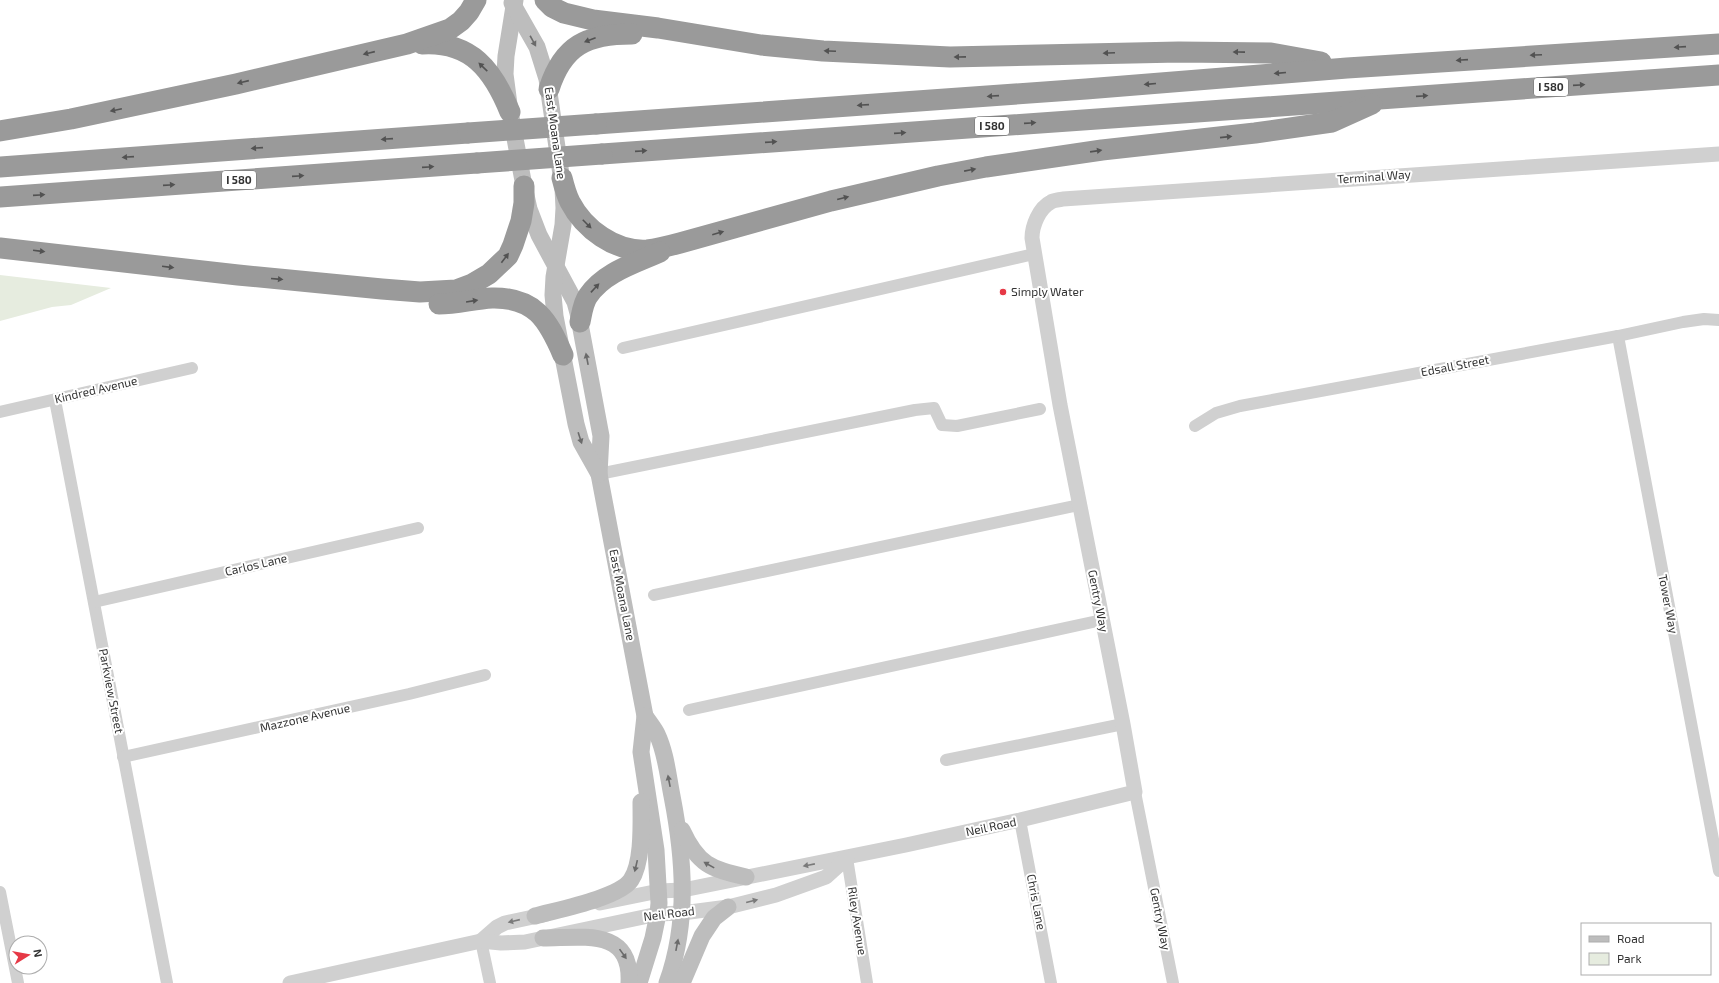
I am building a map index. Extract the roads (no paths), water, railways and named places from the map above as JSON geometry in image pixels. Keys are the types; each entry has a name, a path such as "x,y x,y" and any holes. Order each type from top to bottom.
{"highway":[{"path":"0,131 78,118 236,84 408,44 450,29 461,21 469,12 476,0"},
{"path":"545,0 552,7 576,17 684,32 761,45 823,51 950,57 1179,52 1271,53 1347,68"},
{"path":"549,89 558,64 574,48 584,42 598,37 619,34 684,32"},
{"path":"408,44 445,44 470,56 482,65 493,77 501,90 510,112"},
{"path":"0,166 1086,89 1347,68 1719,44"},
{"name":"I 580","path":"0,197 1719,74"},
{"path":"562,178 570,201 578,214 598,235 613,243 628,248 646,250 680,243 831,201 938,176 986,167 1095,151 1255,133 1332,122 1383,98"},
{"path":"0,248 238,275 365,287 420,292 456,290 472,284 489,274 508,256 521,221 524,203 524,186"},
{"path":"580,322 588,296 605,278 680,243"},
{"path":"365,287 417,302 430,304 465,302 491,298 520,302 532,308 549,325 563,355"}],"main road":[{"name":"East Moana Lane","path":"513,2 537,48 543,63 549,89 562,178 563,225 553,295 576,424 581,442 599,474"},
{"name":"East Moana Lane","path":"513,2 506,65 506,91 524,186 534,222 575,302 580,322 601,436 599,474 645,716 641,752 656,850 659,902 653,938 640,983"},
{"name":"East Moana Lane","path":"645,716 657,734 661,746 677,819 682,861 682,913 678,946 667,983"},
{"path":"535,916 610,895 626,886 631,880 638,862 640,842 641,752"},
{"path":"677,819 696,855 703,862 723,872 746,878"},
{"path":"682,983 702,936 714,918 728,907"},
{"path":"543,938 599,938 611,942 618,947 628,962 629,983"}],"street":[{"name":"Terminal Way","path":"1036,219 1050,202 1063,199 1509,167 1719,154"},
{"name":"Gentry Way","path":"1036,219 1032,229 1034,254 1060,405 1173,983"},
{"path":"623,348 1034,254"},
{"name":"Edsall Street","path":"1195,426 1216,414 1240,406 1618,336 1683,322 1704,319 1719,320"},
{"name":"Tower Way","path":"1618,336 1719,871"},
{"name":"Kindred Avenue","path":"0,412 192,368"},
{"name":"Parkview Street","path":"55,400 167,983"},
{"path":"599,474 915,410 934,408 942,425 957,426 1040,409"},
{"path":"654,595 1079,505"},
{"name":"Carlos Lane","path":"94,602 418,528"},
{"path":"689,710 1102,620"},
{"name":"Mazzone Avenue","path":"123,757 409,694 485,674"},
{"path":"946,760 1123,724"},
{"name":"Neil Road","path":"290,983 481,941 501,943 525,942 543,938 659,902 683,890 847,858 1020,820 1135,792"},
{"name":"Chris Lane","path":"1020,820 1051,983"},
{"name":"Neil Road","path":"481,941 498,927 506,923 535,916 659,902 682,913 728,907 776,895 826,877 847,858"},
{"name":"Riley Avenue","path":"847,858 867,983"},
{"path":"0,892 18,983"},
{"path":"481,941 490,983"}],"place":[{"name":"Simply Water","path":"1003,292"}]}
